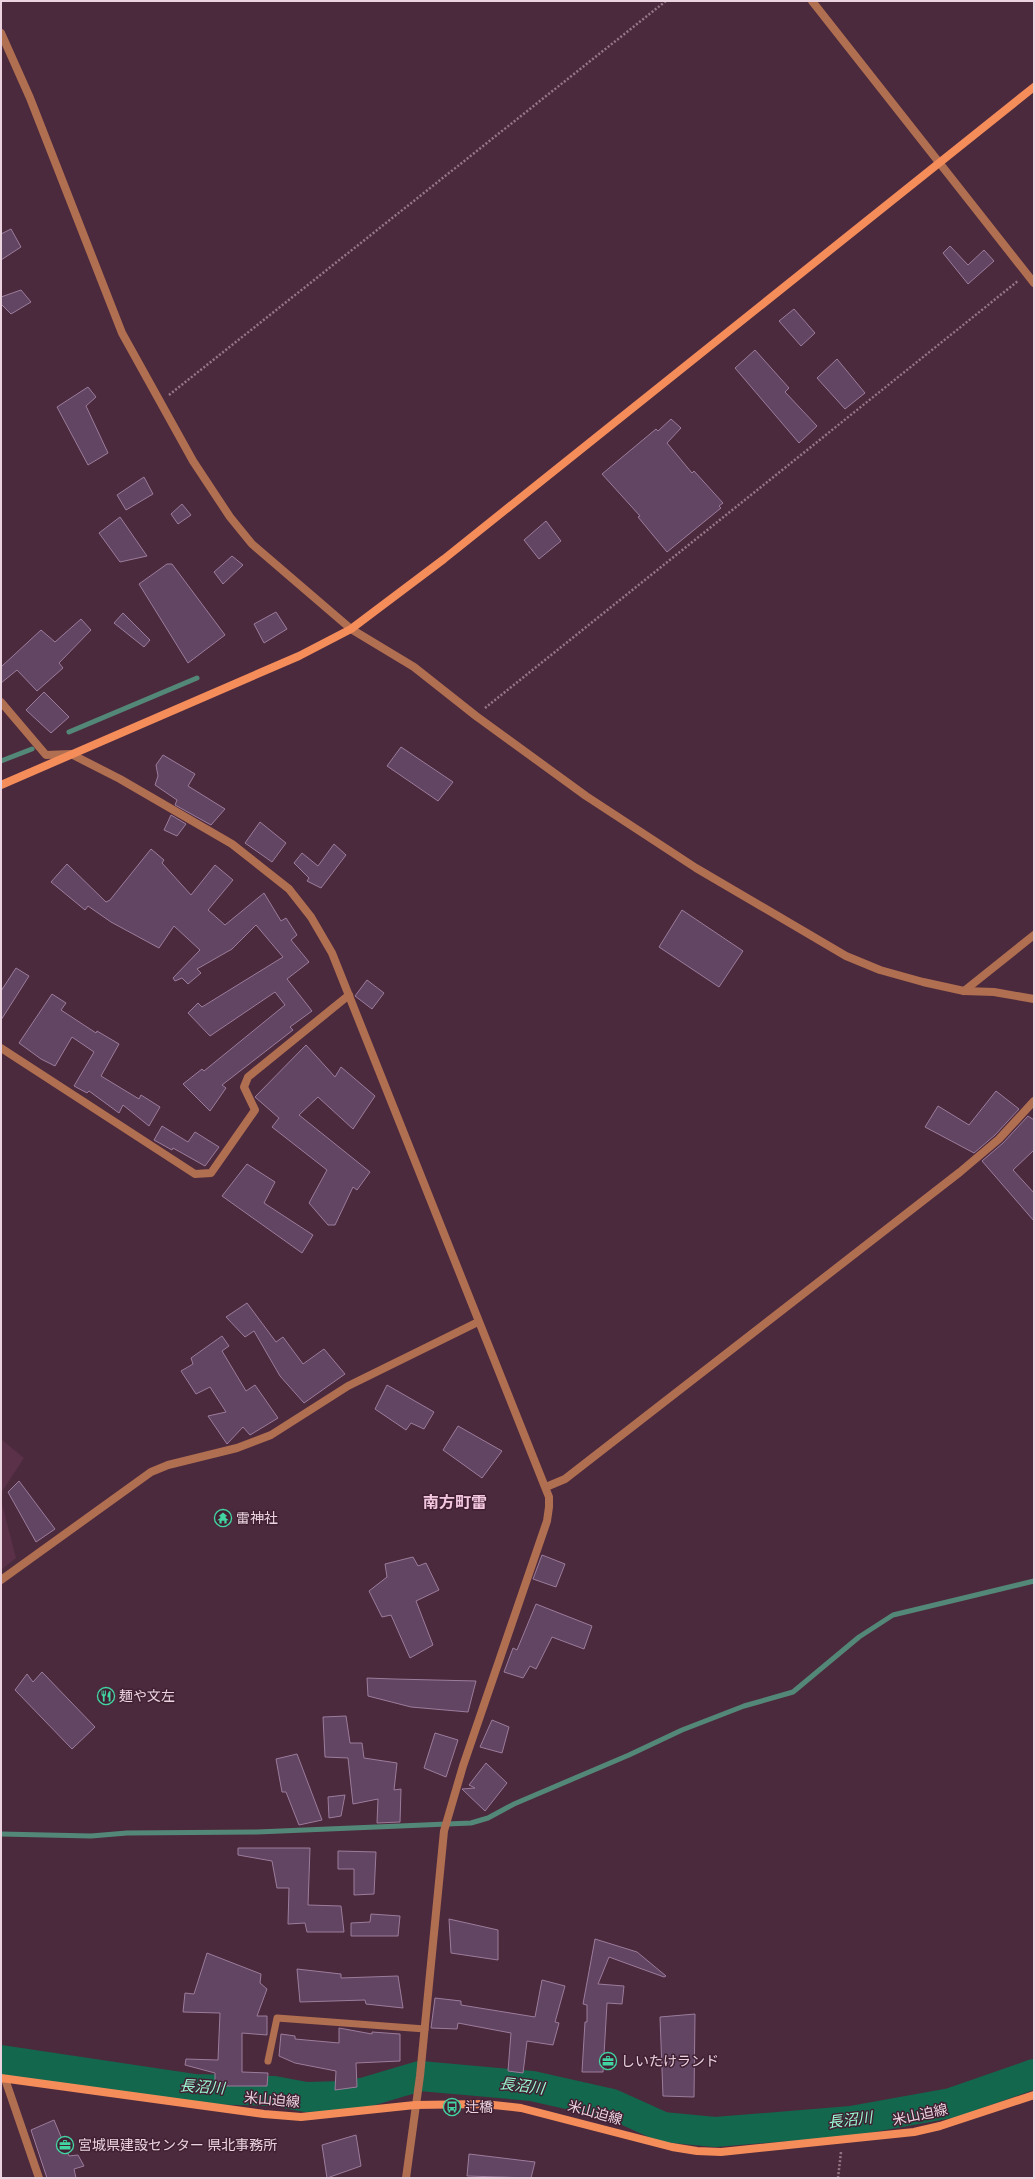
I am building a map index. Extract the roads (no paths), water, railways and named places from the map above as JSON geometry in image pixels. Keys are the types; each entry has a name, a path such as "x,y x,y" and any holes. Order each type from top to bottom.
{"street":[{"path":"812,1 1034,283"},
{"path":"1,33 30,98 122,333 159,403 193,461 230,517 252,544 351,629 414,667 476,716 586,796 683,859 846,956 880,970 964,991 994,992 1034,999"},
{"path":"1,785 300,656 351,629 450,554 1034,87"},
{"path":"1,702 46,755 71,754 120,779 232,844 289,889 311,917 332,953 478,1322 546,1487 550,1507 547,1521 463,1766 444,1831 425,2030 406,2178"},
{"path":"964,991 1034,935"},
{"path":"1,1048 195,1174 211,1173 255,1110 244,1087 248,1077 349,995"},
{"path":"546,1487 565,1480 953,1176 999,1139 1034,1102"},
{"path":"1,1580 151,1472 168,1465 187,1462 238,1448 271,1436 348,1386 478,1322"},
{"path":"3,2078 39,2178"},
{"name":"米山迫線","path":"3,2078 256,2113 301,2117 415,2105 484,2104 521,2108 672,2147 697,2151 721,2152 914,2132 940,2126 1034,2095"}],"lane":[{"path":"268,2061 277,2018 425,2030"}],"waterway":[{"path":"69,732 197,678"},
{"path":"1,761 32,749"},
{"path":"1,1834 91,1836 127,1833 257,1832 471,1823 488,1818 514,1804 629,1755 682,1730 744,1706 793,1692 859,1637 893,1615 1034,1581"},
{"name":"長沼川","path":"1,2060 195,2089 274,2091 306,2097 344,2096 366,2092 420,2076 532,2086 612,2104 663,2127 715,2132 851,2121 951,2103 1034,2074"}],"place":[{"name":"雷神社","path":"223,1518"},
{"name":"麺や文左","path":"106,1696"},
{"name":"しいたけランド","path":"608,2061"},
{"name":"辻橋","path":"452,2107"},
{"name":"宮城県建設センター 県北事務所","path":"65,2145"}],"district":[{"name":"南方町雷","path":"455,1502"}]}
